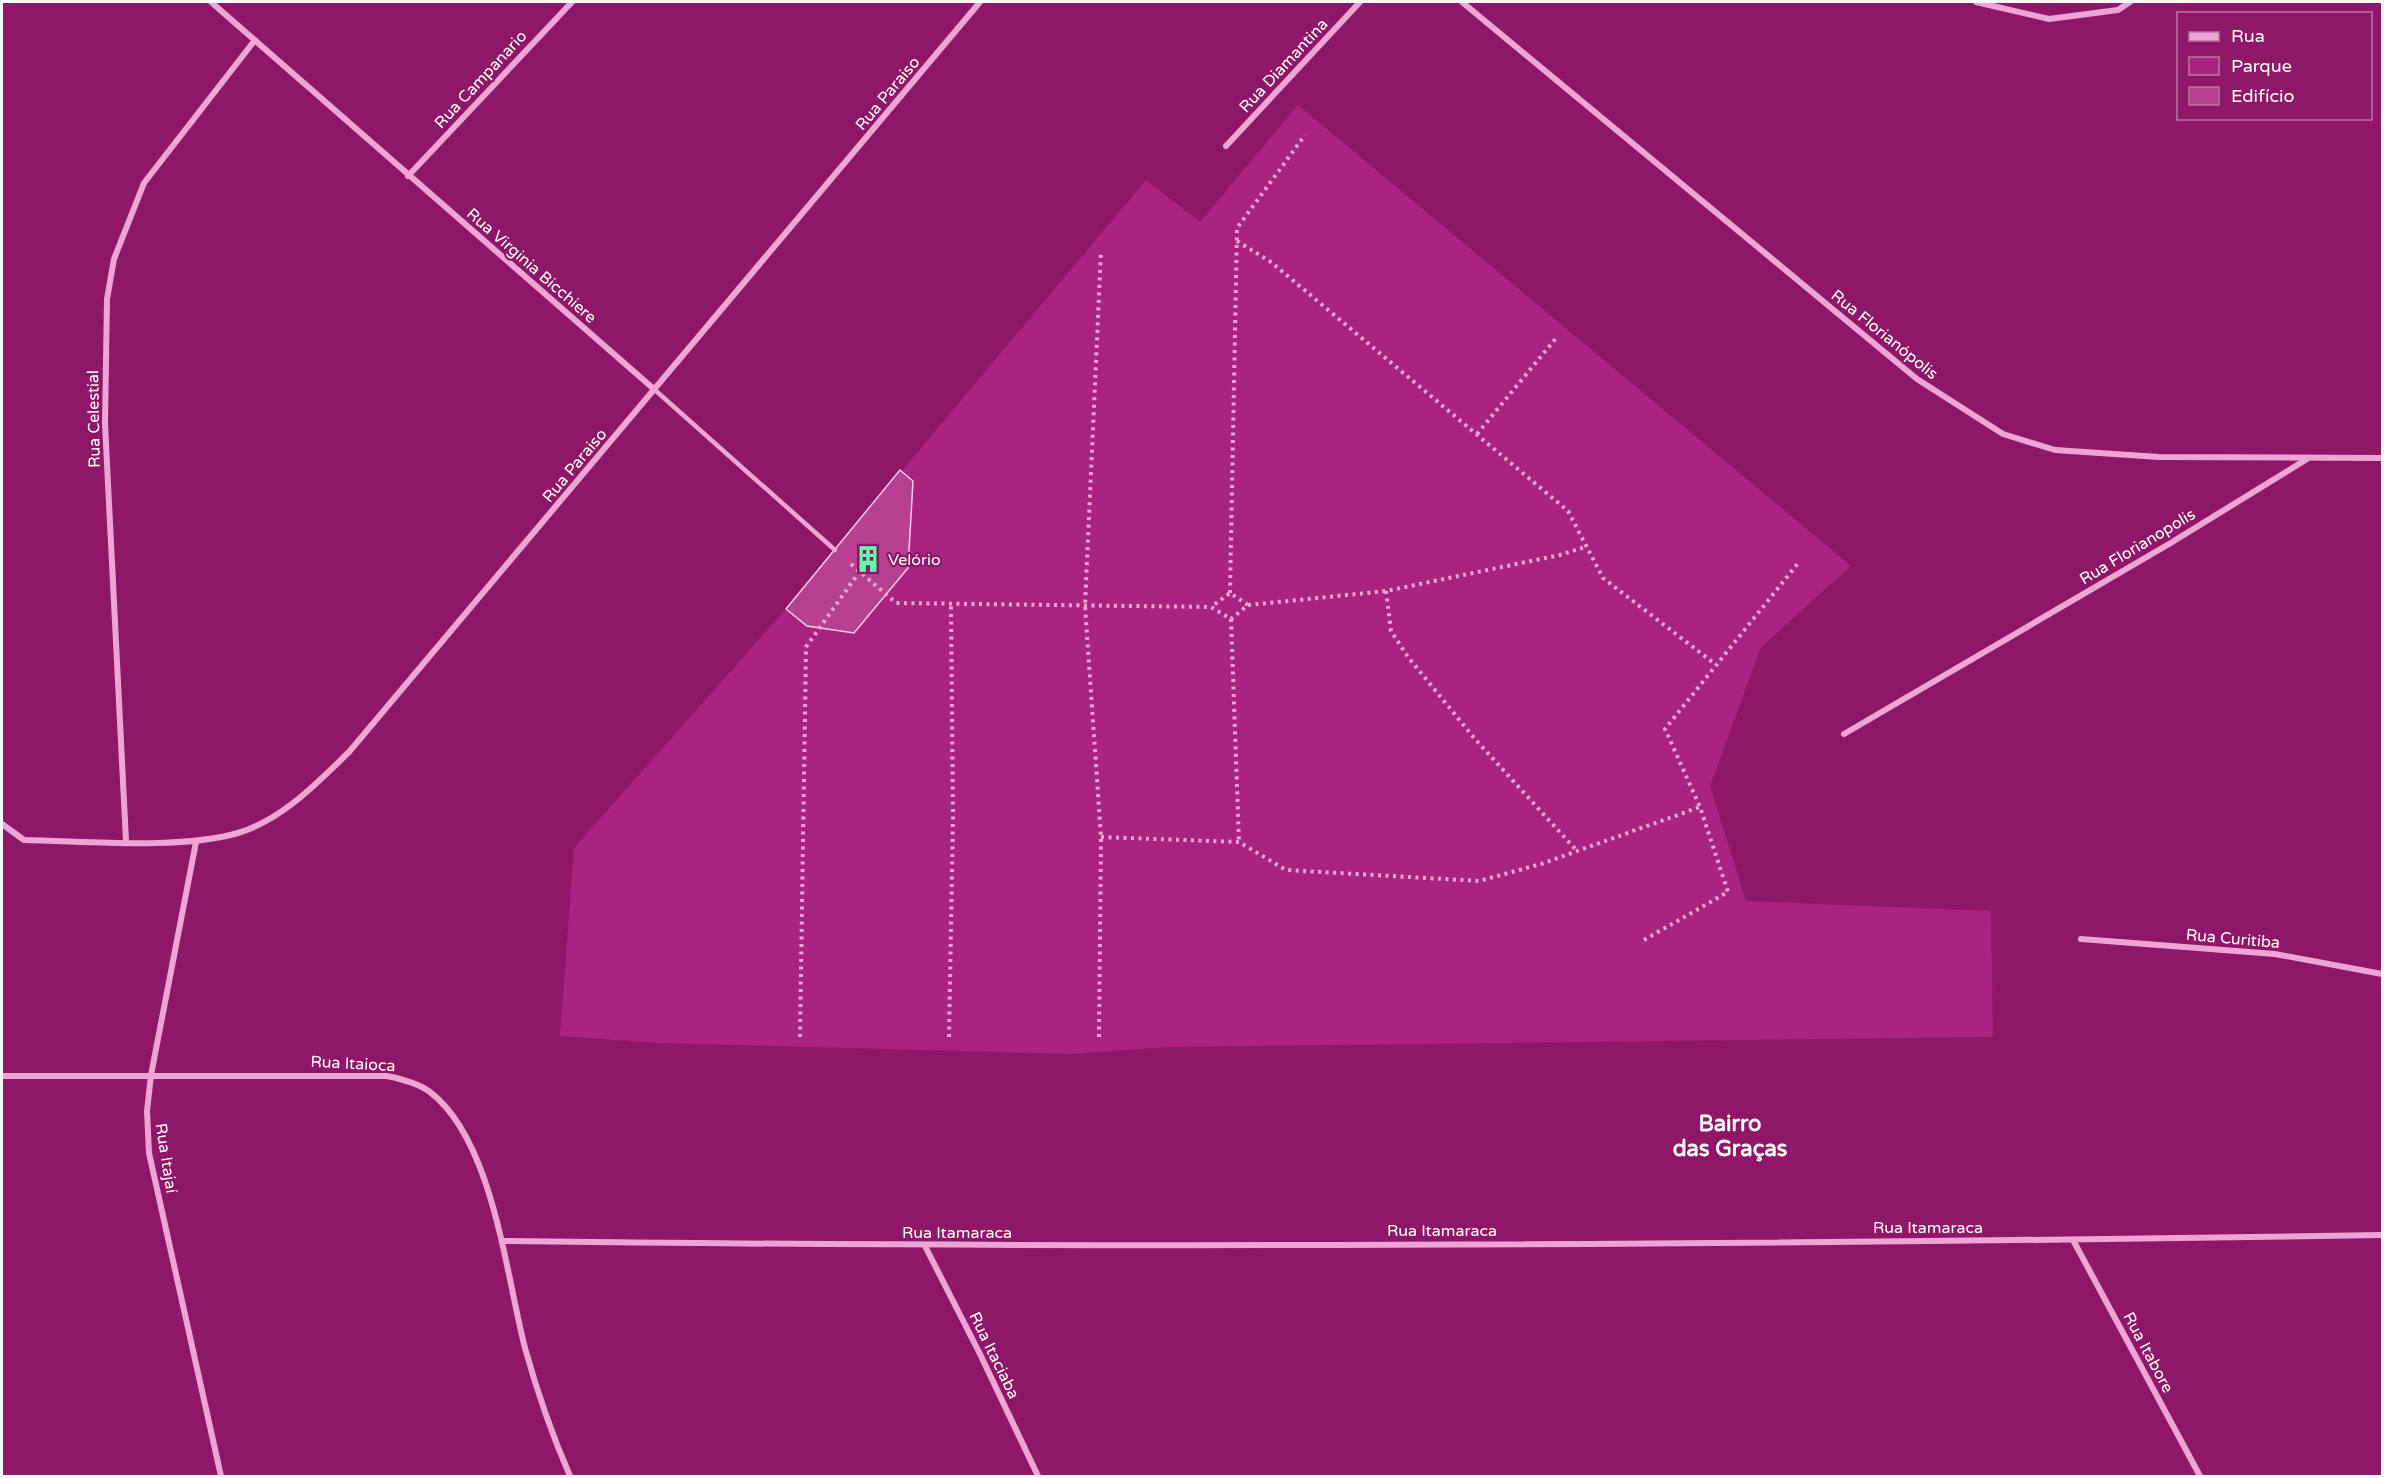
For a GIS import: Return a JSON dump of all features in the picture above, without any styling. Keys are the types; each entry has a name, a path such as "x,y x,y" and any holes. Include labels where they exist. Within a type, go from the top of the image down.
{"street":[{"name":"Rua Virginia Bicchiere","path":"211,2 656,390"},
{"name":"Rua Campanario","path":"408,176 572,2"},
{"name":"Rua Paraiso","path":"2,824 24,840 196,842 240,832 266,820 293,803 349,752 656,390 980,2"},
{"name":"Rua Diamantina","path":"1226,146 1360,2"},
{"name":"Rua Florianópolis","path":"1461,2 1917,380 2003,434 2055,450 2159,458 2382,458"},
{"path":"1976,2 2049,19 2118,10 2130,2"},
{"name":"Rua Celestial","path":"126,841 105,424 107,299 114,259 144,183 255,40"},
{"name":"Rua Florianopolis","path":"1844,735 2169,544 2307,459"},
{"name":"Rua Itajaí","path":"196,842 151,1075 147,1111 150,1153 220,1476"},
{"name":"Rua Curitiba","path":"2080,939 2276,954 2382,974"},
{"name":"Rua Itaioca","path":"2,1076 322,1074 387,1076 408,1081 429,1091 447,1108 476,1160 503,1241 526,1350 557,1446 570,1476"},
{"name":"Rua Itamaraca","path":"503,1241 925,1246 2073,1240 2382,1234"},
{"name":"Rua Itabore","path":"2073,1240 2200,1476"},
{"name":"Rua Itaciaba","path":"925,1246 1038,1476"}],"lane":[{"name":"Rua Virginia Bicchiere","path":"656,390 835,550"}],"path":[{"path":"1230,593 1237,228 1305,135"},
{"path":"1237,241 1271,262 1568,511 1584,547 1603,578 1715,664"},
{"path":"1099,1037 1101,837 1085,606 1101,250"},
{"path":"1477,434 1557,337"},
{"path":"1231,619 1248,605 1386,591 1560,555 1584,547"},
{"path":"835,550 896,603 1211,607 1231,619"},
{"path":"1644,940 1728,892 1700,807 1665,729 1799,562"},
{"path":"800,1036 806,647 860,572"},
{"path":"1386,591 1391,631 1408,657 1475,739 1577,851"},
{"path":"1230,593 1248,605"},
{"path":"1211,607 1230,593"},
{"path":"949,1037 953,818 951,604"},
{"path":"1231,619 1239,842"},
{"path":"1101,837 1239,842 1286,870 1479,881 1577,851 1700,807"}],"green space":[{"path":"1298,105 1851,566 1761,647 1710,786 1746,901 1991,911 1993,1037 1169,1047 1070,1054 659,1043 560,1036 574,848 786,609 1146,180 1200,222"}],"building":[{"name":"Velório","path":"900,470 913,481 908,568 854,633 807,626 786,609"}],"place":[{"name":"Velório","path":"868,559"}],"district":[{"name":"Bairro das Graças","path":"1730,1136"}]}
